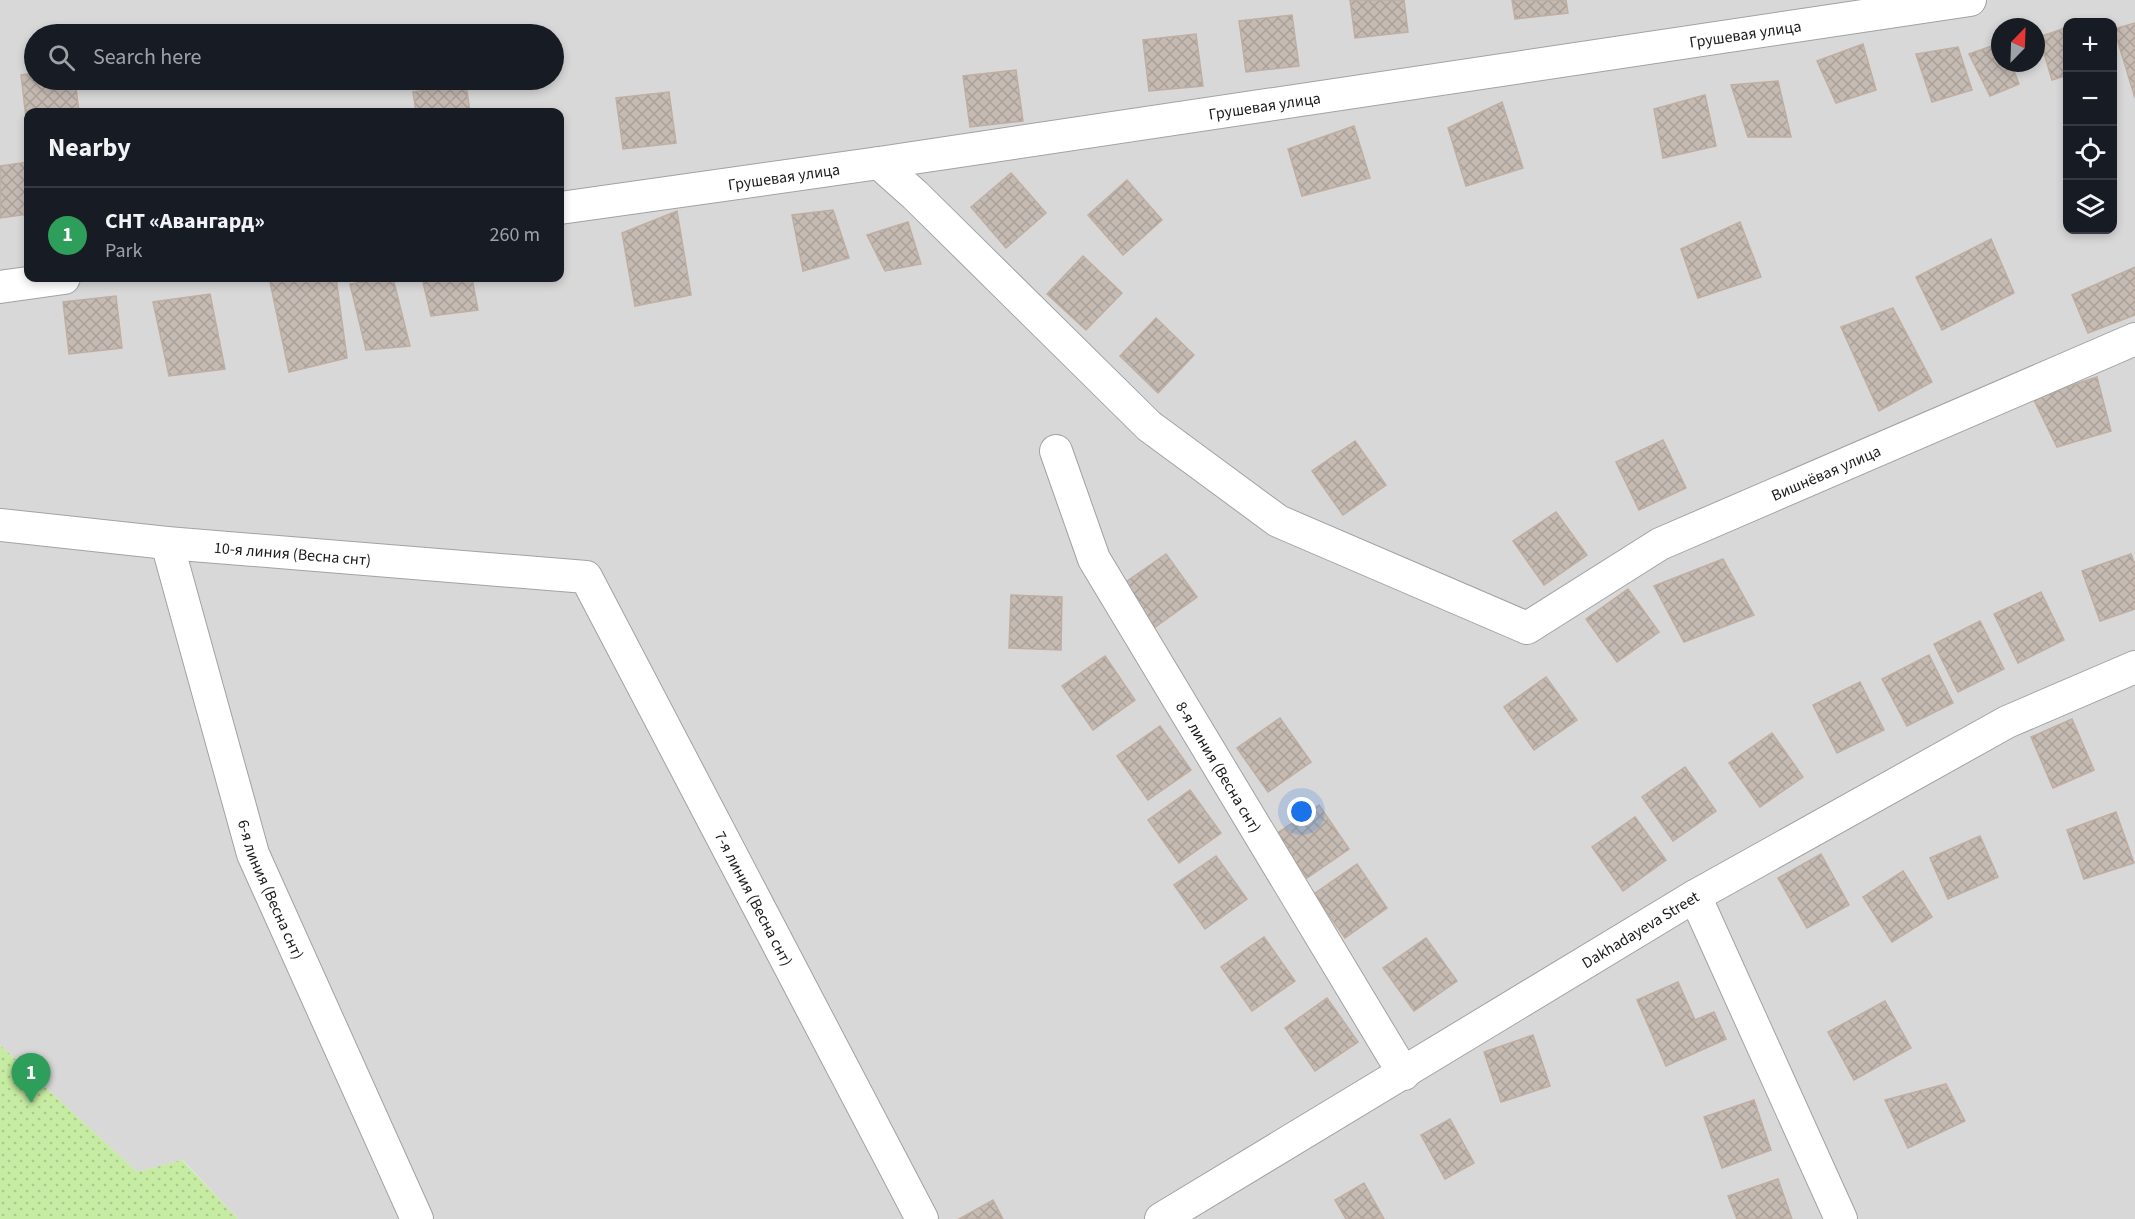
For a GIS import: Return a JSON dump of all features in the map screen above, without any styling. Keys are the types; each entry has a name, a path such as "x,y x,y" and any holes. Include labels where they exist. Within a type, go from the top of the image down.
{"street":[{"name":"Грушевая улица","path":"564,207 879,163 1970,0"},
{"name":"Вишнёвая улица","path":"879,163 915,195 1149,426 1278,521 1527,628 1660,544 2135,339"},
{"path":"0,286 32,282"},
{"name":"8-я линия (Весна снт)","path":"1056,451 1094,559 1404,1074"},
{"name":"10-я линия (Весна снт)","path":"0,525 167,543 586,577"},
{"name":"6-я линия (Весна снт)","path":"167,543 253,854 417,1219"},
{"name":"7-я линия (Весна снт)","path":"586,577 922,1219"},
{"name":"Dakhadayeva Street","path":"1161,1219 1695,896 2007,722 2135,667"},
{"path":"1695,896 1841,1219"}],"shaded area":[{"path":"0,0 2135,0 2135,1219 238,1219 183,1160 137,1172 0,1045"}],"green space":[{"path":"0,1045 137,1172 182,1160 238,1219 0,1219"}],"building":[{"path":"1350,0 1404,0 1408,32 1355,38"},
{"path":"1512,0 1566,0 1568,13 1515,19"},
{"path":"1292,15 1299,66 1246,72 1239,21"},
{"path":"2135,23 2135,98 2117,39 2117,28"},
{"path":"2063,29 2063,77 2052,80 2045,57 2045,35"},
{"path":"1196,34 1203,86 1149,91 1143,40"},
{"path":"1863,44 1876,90 1836,103 1817,61"},
{"path":"1991,46 1991,72 2014,72 2019,84 1990,96 1969,54"},
{"path":"1958,47 1972,90 1932,102 1916,54"},
{"path":"1016,70 1023,121 970,127 963,76"},
{"path":"21,75 24,75 24,90 76,90 78,108 25,108"},
{"path":"1778,81 1791,137 1748,137 1731,85"},
{"path":"467,90 469,108 415,108 413,92"},
{"path":"669,92 676,143 623,149 616,98"},
{"path":"1705,95 1716,146 1663,158 1654,109"},
{"path":"1502,102 1523,168 1466,186 1448,128"},
{"path":"1354,126 1370,178 1302,196 1288,149"},
{"path":"24,163 24,215 0,218 0,166"},
{"path":"1011,173 1046,213 1006,248 971,207"},
{"path":"1127,180 1162,220 1123,255 1088,215"},
{"path":"833,210 849,258 803,271 792,215"},
{"path":"677,211 691,295 635,306 622,233"},
{"path":"908,222 921,264 885,271 867,235"},
{"path":"1740,222 1761,277 1698,298 1681,249"},
{"path":"1991,239 2014,293 1942,330 1916,277"},
{"path":"1083,256 1122,293 1086,330 1047,294"},
{"path":"2135,267 2135,315 2088,333 2072,295"},
{"path":"270,282 337,282 347,358 289,372"},
{"path":"394,282 410,346 366,350 350,284"},
{"path":"423,282 473,282 478,310 431,316"},
{"path":"210,294 225,369 169,376 153,302"},
{"path":"116,296 122,348 69,354 63,302"},
{"path":"1893,308 1932,382 1879,411 1841,327"},
{"path":"1156,318 1194,355 1158,393 1120,356"},
{"path":"2097,377 2111,431 2057,447 2033,398"},
{"path":"1663,440 1686,488 1639,510 1616,462"},
{"path":"1355,441 1386,485 1343,515 1312,471"},
{"path":"1556,512 1587,555 1544,585 1513,541"},
{"path":"1166,554 1197,597 1154,628 1123,584"},
{"path":"2131,554 2135,565 2135,609 2100,621 2082,571"},
{"path":"1723,559 1754,615 1684,642 1654,586"},
{"path":"1628,589 1659,632 1617,662 1586,619"},
{"path":"2041,592 2064,640 2018,663 1994,614"},
{"path":"1011,595 1062,597 1061,650 1009,648"},
{"path":"1980,621 2004,669 1958,692 1934,644"},
{"path":"1929,655 1953,703 1907,726 1882,679"},
{"path":"1105,656 1135,700 1093,730 1062,686"},
{"path":"1546,677 1577,720 1534,750 1504,707"},
{"path":"1860,682 1884,730 1837,753 1813,705"},
{"path":"1280,718 1311,762 1268,792 1237,748"},
{"path":"2072,719 2094,770 2053,788 2031,737"},
{"path":"1160,726 1191,770 1148,800 1117,756"},
{"path":"1772,733 1803,777 1760,807 1729,763"},
{"path":"1685,767 1716,811 1673,841 1642,797"},
{"path":"1190,790 1221,833 1179,863 1148,820"},
{"path":"1319,805 1349,849 1307,878 1276,834"},
{"path":"2116,812 2134,863 2084,879 2067,830"},
{"path":"1635,817 1666,860 1623,891 1592,847"},
{"path":"1980,836 1998,877 1948,899 1930,858"},
{"path":"1821,854 1849,905 1807,928 1778,878"},
{"path":"1216,856 1247,899 1205,929 1174,885"},
{"path":"1357,864 1387,908 1345,938 1314,894"},
{"path":"1903,871 1932,917 1892,942 1863,897"},
{"path":"1264,937 1295,981 1252,1011 1221,967"},
{"path":"1426,938 1457,981 1414,1011 1383,968"},
{"path":"1678,982 1695,1020 1714,1012 1726,1039 1666,1066 1637,1000"},
{"path":"1327,998 1358,1042 1315,1071 1285,1028"},
{"path":"1885,1001 1911,1048 1854,1080 1828,1032"},
{"path":"1533,1035 1550,1086 1501,1102 1484,1052"},
{"path":"1946,1084 1965,1121 1908,1148 1885,1100"},
{"path":"1754,1100 1771,1150 1722,1168 1704,1117"},
{"path":"1450,1119 1474,1163 1445,1179 1421,1135"},
{"path":"1778,1179 1792,1219 1737,1219 1728,1196"},
{"path":"1364,1183 1384,1219 1346,1219 1335,1200"},
{"path":"993,1200 1003,1219 959,1219"}],"place":[{"name":"СНТ «Авангард»","path":"31,1103"}]}
